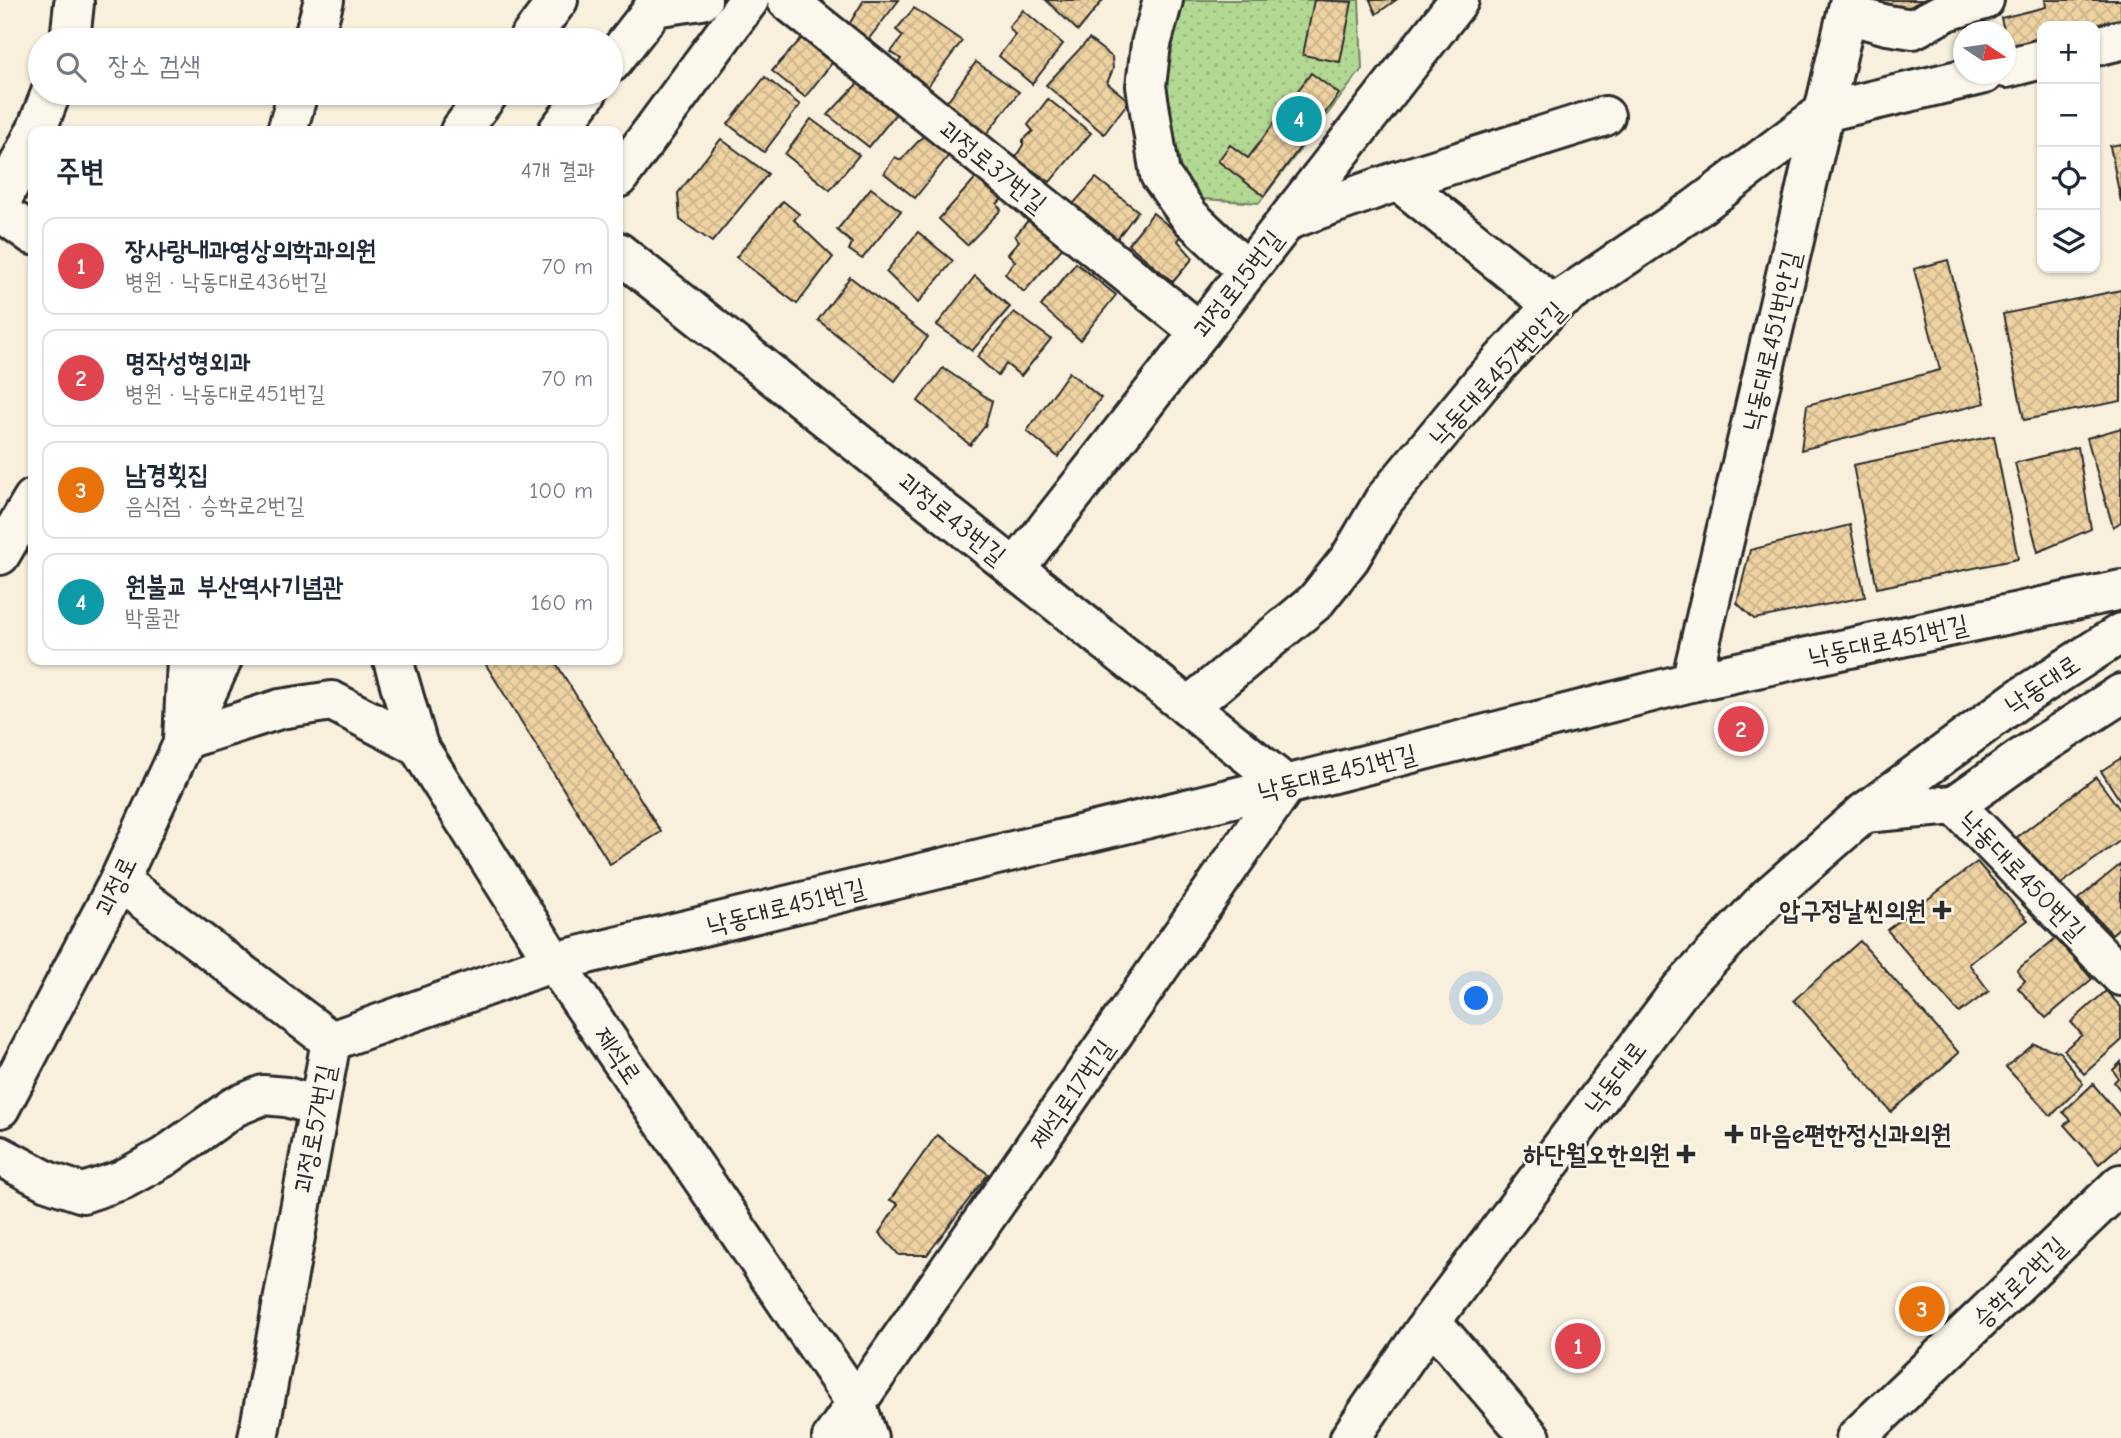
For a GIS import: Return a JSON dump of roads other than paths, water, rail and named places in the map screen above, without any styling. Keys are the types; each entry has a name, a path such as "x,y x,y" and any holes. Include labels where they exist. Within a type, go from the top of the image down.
{"street":[{"path":"316,28 324,0"},
{"path":"537,28 558,0"},
{"path":"623,47 657,3 702,0"},
{"path":"623,171 749,0"},
{"name":"괴정로37번길","path":"787,0 1200,332"},
{"path":"1163,0 1151,44 1146,86 1160,175 1190,217 1247,271"},
{"name":"괴정로15번길","path":"1015,569 1459,0"},
{"path":"1849,7 1887,25 1913,29 1947,11 1984,0"},
{"path":"71,28 74,3"},
{"name":"낙동대로451번안길","path":"1692,682 1849,7"},
{"path":"2100,45 2121,40"},
{"path":"2016,66 2037,60"},
{"name":"낙동대로457번안길","path":"1188,707 1315,603 1350,558 1384,500 1482,382 1553,305 1695,209 1824,112 1953,81"},
{"path":"38,126 46,105"},
{"path":"288,126 295,105"},
{"path":"464,126 480,105"},
{"path":"562,126 578,105"},
{"path":"1287,220 1398,181 1605,116"},
{"path":"0,204 28,146"},
{"path":"1398,181 1553,305"},
{"path":"0,211 28,231"},
{"name":"괴정로43번길","path":"623,256 1286,785"},
{"path":"0,555 28,507"},
{"name":"낙동대로451번길","path":"331,1041 554,962 1286,785 1692,682 2121,590"},
{"name":"낙동대로","path":"1350,1438 1432,1321 1681,989 1768,897 1864,813 2017,699 2121,633"},
{"path":"187,665 183,740 280,709 332,701 418,746"},
{"name":"괴정로","path":"0,1108 119,881 220,665"},
{"name":"제석로","path":"394,665 418,746 554,962 862,1421"},
{"name":"낙동대로","path":"1955,805 2020,759 2121,694"},
{"name":"제석로17번길","path":"832,1438 862,1421 1286,785"},
{"path":"1864,813 1955,805"},
{"name":"낙동대로450번길","path":"1955,805 2121,976"},
{"name":"괴정로57번길","path":"119,881 331,1041 258,1438"},
{"path":"0,1156 47,1181 83,1193 122,1180 164,1157 234,1107 263,1095 286,1097 318,1106"},
{"name":"승학로2번길","path":"1856,1438 2121,1184"},
{"path":"1432,1321 1531,1438"}],"place":[{"name":"원불교 부산역사기념관","path":"1299,119"},
{"name":"명작성형외과","path":"1741,729"},
{"name":"압구정날씬의원","path":"1942,910"},
{"name":"마음e편한정신과의원","path":"1734,1134"},
{"name":"하단월오한의원","path":"1686,1154"},
{"name":"남경횟집","path":"1922,1309"},
{"name":"장사랑내과영상의학과의원","path":"1578,1346"}]}
